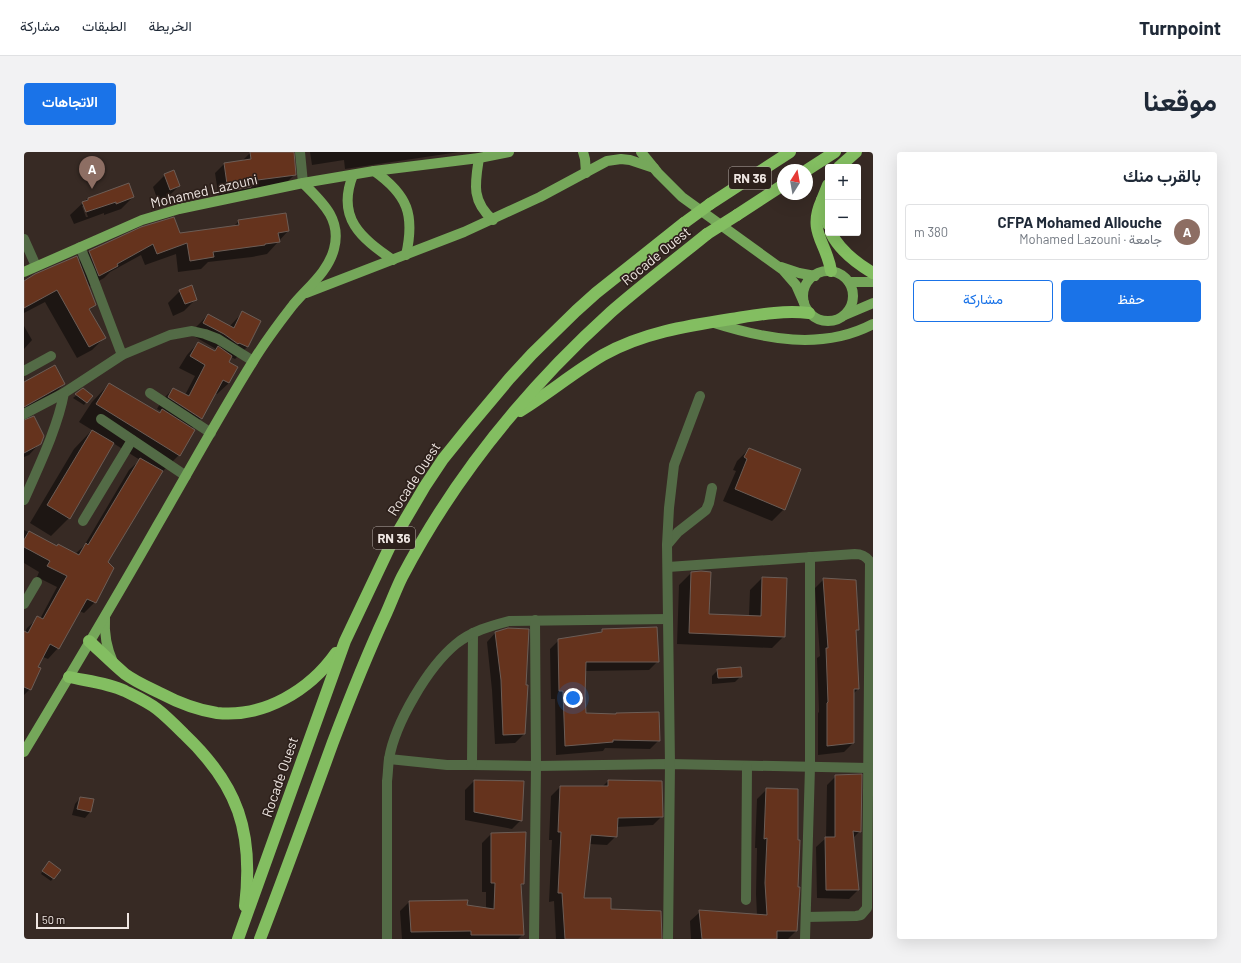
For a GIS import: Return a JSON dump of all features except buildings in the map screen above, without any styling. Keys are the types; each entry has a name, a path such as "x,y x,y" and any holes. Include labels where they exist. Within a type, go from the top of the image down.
{"highway":[{"name":"Rocade Ouest","path":"240,934 345,641 392,542 407,515 443,460 472,422 509,379 576,311 684,223 710,204 790,152"},
{"path":"813,166 835,152"},
{"path":"842,164 856,152"},
{"name":"Rocade Ouest","path":"260,939 353,689 402,578 437,516 467,471 508,418 544,377 612,312 707,234 777,189"},
{"path":"825,192 816,215 817,230 822,246 829,260 831,271"},
{"path":"822,200 825,212"},
{"path":"832,236 846,254 873,273"},
{"path":"508,418 540,399 590,363 618,347 635,340 657,333 709,322 807,308"},
{"path":"89,641 126,674 145,686 197,708 217,713 236,713 255,710 291,695 319,674 332,660 345,641"},
{"path":"69,677 107,685 124,691 156,708 199,748 214,766 226,785 237,808 247,848 247,885 240,934"}],"main road":[{"name":"Mohamed Lazouni","path":"24,272 142,220 179,209 303,183 374,171 479,158 509,152"},
{"path":"583,152 586,173"},
{"path":"641,152 670,186 682,197 783,270 793,282 807,308 820,320 827,322 840,319 873,303"},
{"path":"479,158 476,176 476,196 482,209 492,220"},
{"path":"303,294 406,255 492,220 586,173 600,164 615,160 630,160 654,168"},
{"path":"374,171 393,186 407,208 410,224 406,255"},
{"path":"353,175 348,186 347,197 351,218 358,232 363,238 393,260"},
{"path":"24,752 253,362 282,320 322,273 330,260 336,241 334,223 328,209 303,183"},
{"path":"334,223 351,218"},
{"path":"776,264 791,271 815,276"},
{"path":"807,308 804,289 807,283 815,276 831,271 838,273 849,282 854,296 850,309 846,315"},
{"path":"849,282 873,282"},
{"path":"709,322 738,331 777,338 804,340 834,338 873,324"},
{"path":"105,616 105,635 113,662"}],"street":[{"path":"300,152 303,183"},
{"path":"24,239 36,266"},
{"path":"80,247 122,355"},
{"path":"24,414 64,393 122,355 170,335 192,331 218,339 253,362"},
{"path":"24,371 51,356"},
{"path":"24,500 43,457 62,406 64,393"},
{"path":"150,393 211,433"},
{"path":"668,939 670,764 667,545 668,508 674,465 700,396"},
{"path":"101,419 186,476"},
{"path":"83,521 132,440"},
{"path":"667,545 678,532 706,510 712,488"},
{"path":"668,567 861,554 870,562 867,908 861,915 856,916 806,917"},
{"path":"805,939 810,767 810,557"},
{"path":"24,604 37,582"},
{"path":"387,939 387,781 389,759 394,741 406,713 420,688 439,662 456,644 473,633 488,626 509,621 668,619"},
{"path":"534,939 536,766 535,620"},
{"path":"472,765 473,633"},
{"path":"389,759 447,765 536,766 670,764 869,768"},
{"path":"746,900 747,766"}],"place":[{"name":"CFPA Mohamed Allouche","path":"92,189"}]}
